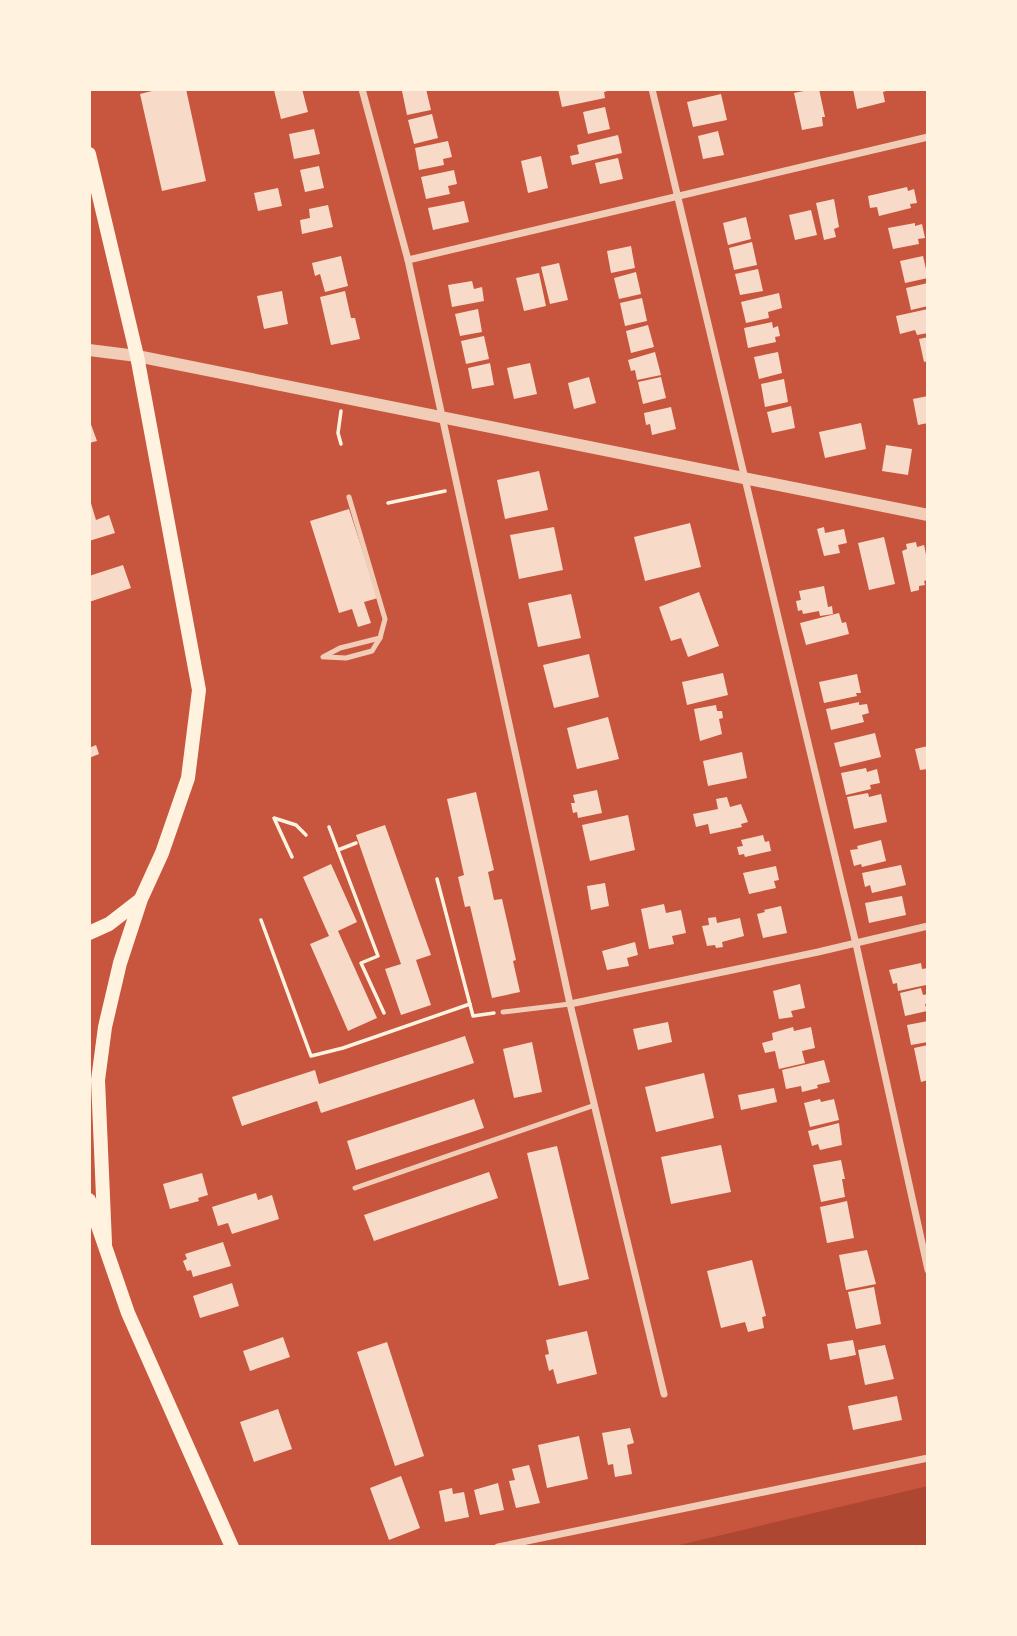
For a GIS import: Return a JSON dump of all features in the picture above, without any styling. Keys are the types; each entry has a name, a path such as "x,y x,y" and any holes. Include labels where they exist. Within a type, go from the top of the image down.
{"main road":[{"path":"89,154 137,356 199,690 188,778 162,853 141,899 120,963 105,1027 98,1080 105,1243"},
{"path":"90,933 109,924 141,899"},
{"path":"89,1200 128,1313 232,1547"}],"street":[{"path":"362,89 408,260 570,1004 664,1394"},
{"path":"652,89 856,944 928,1270"},
{"path":"408,260 928,137"},
{"path":"89,350 137,356 928,515"},
{"path":"570,1004 856,944 928,926"},
{"path":"498,1547 928,1458"}],"lane":[{"path":"349,497 385,619 380,638 372,651 346,658 323,657 340,648 380,638"},
{"path":"503,1012 570,1004"},
{"path":"355,1188 594,1105"}],"path":[{"path":"341,444 338,433 343,398"},
{"path":"388,503 458,488"},
{"path":"292,857 274,818 296,825 306,835"},
{"path":"329,827 378,956 360,963 384,1013"},
{"path":"338,850 356,844"},
{"path":"437,879 473,1016 503,1012"},
{"path":"261,920 311,1056 343,1048 470,1004"}],"shaded area":[{"path":"928,1486 928,1547 675,1546"}],"building":[{"path":"160,89 186,89 206,181 162,191 140,94"},
{"path":"302,89 308,112 281,119 274,90"},
{"path":"426,89 431,110 407,115 402,91"},
{"path":"558,89 611,90 604,92 605,98 562,107"},
{"path":"819,89 825,117 822,117 823,126 802,130 794,93"},
{"path":"853,89 889,90 883,92 885,102 857,109"},
{"path":"721,94 727,120 693,127 687,102"},
{"path":"605,107 610,129 588,134 583,112"},
{"path":"432,114 438,138 414,144 408,120"},
{"path":"314,129 320,154 294,159 289,134"},
{"path":"718,131 724,155 703,159 698,136"},
{"path":"618,135 622,153 572,165 570,156 579,154 577,145"},
{"path":"448,141 452,157 443,159 444,165 419,170 415,148"},
{"path":"541,156 548,188 528,193 521,161"},
{"path":"618,158 623,179 600,184 595,163"},
{"path":"319,166 324,188 305,192 300,170"},
{"path":"454,170 457,184 448,186 450,194 426,199 421,177"},
{"path":"907,187 908,191 914,189 917,203 910,204 911,208 879,216 877,207 870,208 868,196"},
{"path":"278,188 282,206 258,211 254,193"},
{"path":"834,199 839,227 834,229 836,237 824,240 816,203"},
{"path":"464,201 469,222 433,230 428,208"},
{"path":"328,205 333,227 302,234 300,220 310,218 309,209"},
{"path":"811,210 817,235 795,240 789,215"},
{"path":"746,217 751,239 728,245 723,223"},
{"path":"915,223 915,226 922,224 925,238 918,239 919,244 893,249 888,228"},
{"path":"752,242 757,265 734,270 729,248"},
{"path":"631,246 635,268 611,273 607,251"},
{"path":"341,256 348,286 325,292 320,274 315,276 312,263"},
{"path":"923,256 928,278 905,283 900,261"},
{"path":"559,263 568,300 550,304 541,267"},
{"path":"758,269 763,291 740,295 735,274"},
{"path":"636,272 641,294 619,299 614,278"},
{"path":"539,273 546,306 524,311 516,278"},
{"path":"472,281 474,289 482,287 484,301 452,307 448,285"},
{"path":"928,283 928,306 911,310 906,288"},
{"path":"282,291 288,324 264,329 257,296"},
{"path":"345,291 351,318 355,318 360,339 331,345 320,297"},
{"path":"779,293 782,308 768,312 769,318 746,323 741,302"},
{"path":"642,298 647,321 625,326 620,303"},
{"path":"478,309 482,332 460,336 455,314"},
{"path":"928,309 928,333 917,335 915,330 900,334 896,316"},
{"path":"772,322 773,328 778,326 780,336 775,337 776,342 748,348 744,328"},
{"path":"648,325 654,347 631,353 626,331"},
{"path":"484,336 489,359 466,364 461,341"},
{"path":"928,337 928,361 924,362 919,339"},
{"path":"655,352 661,375 637,380 635,370 631,371 628,360"},
{"path":"778,352 782,373 759,379 754,357"},
{"path":"490,363 494,385 472,389 468,368"},
{"path":"530,363 537,394 514,399 507,368"},
{"path":"589,377 596,403 574,409 568,383"},
{"path":"661,377 666,398 643,404 638,382"},
{"path":"784,379 788,402 765,407 761,384"},
{"path":"928,396 928,423 918,425 913,399"},
{"path":"791,406 795,428 772,433 767,412"},
{"path":"671,407 676,429 652,435 650,424 646,425 644,413"},
{"path":"89,419 97,441 89,443"},
{"path":"861,423 866,449 825,458 819,432"},
{"path":"886,445 912,449 908,475 882,471"},
{"path":"539,471 548,510 505,519 497,480"},
{"path":"90,500 96,520 109,515 115,533 89,541"},
{"path":"349,509 378,598 364,602 371,623 358,627 352,609 339,613 310,521"},
{"path":"690,523 701,567 645,581 634,537"},
{"path":"554,527 563,570 519,579 510,535"},
{"path":"824,527 825,533 844,529 847,543 838,545 840,553 824,556 817,529"},
{"path":"884,537 895,584 869,590 858,543"},
{"path":"916,542 917,547 924,545 928,580 924,581 925,585 919,586 919,590 911,592 902,551 907,549 906,544"},
{"path":"123,565 131,588 89,602 89,576"},
{"path":"824,586 828,607 832,606 833,614 820,616 819,611 803,614 802,610 798,611 796,601 801,600 799,591"},
{"path":"699,592 719,646 688,657 681,638 671,641 659,607"},
{"path":"571,594 581,638 538,647 528,603"},
{"path":"839,613 842,623 846,622 849,634 806,645 800,623"},
{"path":"589,654 599,697 554,708 543,665"},
{"path":"723,673 728,695 687,705 682,682"},
{"path":"857,674 861,693 824,703 819,682"},
{"path":"859,702 859,705 867,704 869,713 862,715 864,722 831,730 826,709"},
{"path":"716,705 717,711 722,711 723,718 719,719 722,734 700,741 694,709"},
{"path":"608,717 619,759 577,769 567,728"},
{"path":"875,733 881,757 840,767 834,743"},
{"path":"96,745 99,754 89,758 89,748"},
{"path":"928,746 928,769 920,770 915,749"},
{"path":"742,752 747,778 708,786 703,761"},
{"path":"866,768 867,772 877,769 880,783 870,785 871,789 846,795 841,773"},
{"path":"597,790 602,813 578,818 577,812 573,813 573,795"},
{"path":"476,792 494,870 488,872 494,900 502,899 516,960 513,961 520,992 492,998 470,906 465,907 458,877 464,875 447,799"},
{"path":"868,793 869,797 881,794 887,822 854,829 847,797"},
{"path":"727,797 730,807 741,804 748,822 741,824 742,827 710,834 708,824 696,827 693,814 718,809 716,799"},
{"path":"628,815 635,850 590,861 582,825"},
{"path":"385,825 431,955 416,960 431,1005 401,1015 385,969 401,964 356,835"},
{"path":"763,835 765,842 769,841 771,851 745,857 744,854 739,855 737,847 743,846 741,840"},
{"path":"881,840 886,861 862,867 861,864 854,866 850,850"},
{"path":"331,864 357,922 338,931 377,1018 348,1031 310,944 329,936 303,877"},
{"path":"901,865 906,885 872,893 870,885 865,887 862,873"},
{"path":"776,866 779,880 774,881 776,888 749,894 743,873"},
{"path":"605,883 609,906 591,910 587,886"},
{"path":"902,896 906,915 869,923 865,903"},
{"path":"664,904 666,913 681,910 686,933 672,936 674,944 649,949 641,909"},
{"path":"781,906 787,933 763,938 757,914"},
{"path":"716,917 717,923 740,918 744,936 722,942 723,947 707,946 702,926 709,925 708,918"},
{"path":"635,942 638,955 627,958 629,966 607,970 602,951"},
{"path":"921,963 922,969 928,968 926,985 898,991 897,983 893,984 889,970"},
{"path":"800,984 805,1008 791,1011 793,1017 779,1019 773,991"},
{"path":"921,988 923,995 928,994 928,1003 925,1004 927,1011 905,1016 900,993"},
{"path":"928,1021 928,1042 911,1045 907,1025"},
{"path":"668,1022 672,1042 638,1050 633,1029"},
{"path":"793,1027 794,1031 811,1027 815,1048 802,1051 805,1063 779,1069 775,1051 765,1053 762,1043 773,1040 772,1033"},
{"path":"465,1036 474,1063 321,1113 317,1101 242,1126 232,1097 315,1070 319,1084"},
{"path":"532,1042 542,1092 514,1098 503,1049"},
{"path":"928,1045 928,1080 921,1082 914,1048"},
{"path":"824,1060 830,1082 802,1092 801,1086 786,1089 782,1070"},
{"path":"704,1073 714,1118 656,1132 645,1087"},
{"path":"774,1088 777,1102 741,1110 738,1095"},
{"path":"474,1099 484,1128 356,1170 347,1141"},
{"path":"820,1099 821,1102 834,1099 839,1120 810,1127 804,1103"},
{"path":"839,1123 842,1145 820,1150 818,1144 812,1146 808,1131"},
{"path":"721,1145 731,1192 671,1204 661,1157"},
{"path":"557,1146 589,1279 559,1286 527,1153"},
{"path":"841,1160 845,1197 821,1202 813,1165"},
{"path":"489,1172 498,1198 374,1241 364,1215"},
{"path":"202,1173 208,1195 198,1198 199,1201 170,1209 163,1184"},
{"path":"256,1193 258,1200 272,1195 279,1219 232,1234 228,1223 218,1226 212,1207"},
{"path":"847,1201 854,1238 827,1243 820,1207"},
{"path":"223,1242 231,1266 193,1277 191,1270 187,1271 183,1261 187,1259 185,1254"},
{"path":"867,1250 876,1284 846,1290 839,1255"},
{"path":"752,1260 766,1316 762,1317 764,1328 748,1332 745,1322 721,1328 707,1271"},
{"path":"232,1283 239,1306 200,1318 193,1296"},
{"path":"874,1287 881,1324 856,1329 848,1292"},
{"path":"587,1331 597,1374 557,1384 553,1369 549,1371 545,1355 549,1354 546,1340"},
{"path":"283,1337 290,1357 250,1371 243,1351"},
{"path":"853,1340 856,1355 830,1360 827,1344"},
{"path":"387,1342 424,1456 395,1466 357,1352"},
{"path":"885,1345 894,1379 865,1385 858,1350"},
{"path":"897,1396 902,1420 853,1430 848,1406"},
{"path":"278,1409 292,1449 254,1462 240,1422"},
{"path":"630,1428 634,1443 627,1445 632,1474 615,1477 613,1464 608,1465 602,1433"},
{"path":"579,1436 588,1479 547,1488 538,1445"},
{"path":"529,1465 540,1503 516,1508 509,1481 515,1480 512,1469"},
{"path":"401,1476 420,1528 389,1540 370,1488"},
{"path":"498,1483 504,1510 480,1515 474,1490"},
{"path":"452,1488 453,1494 464,1492 469,1517 445,1522 439,1491"}]}
